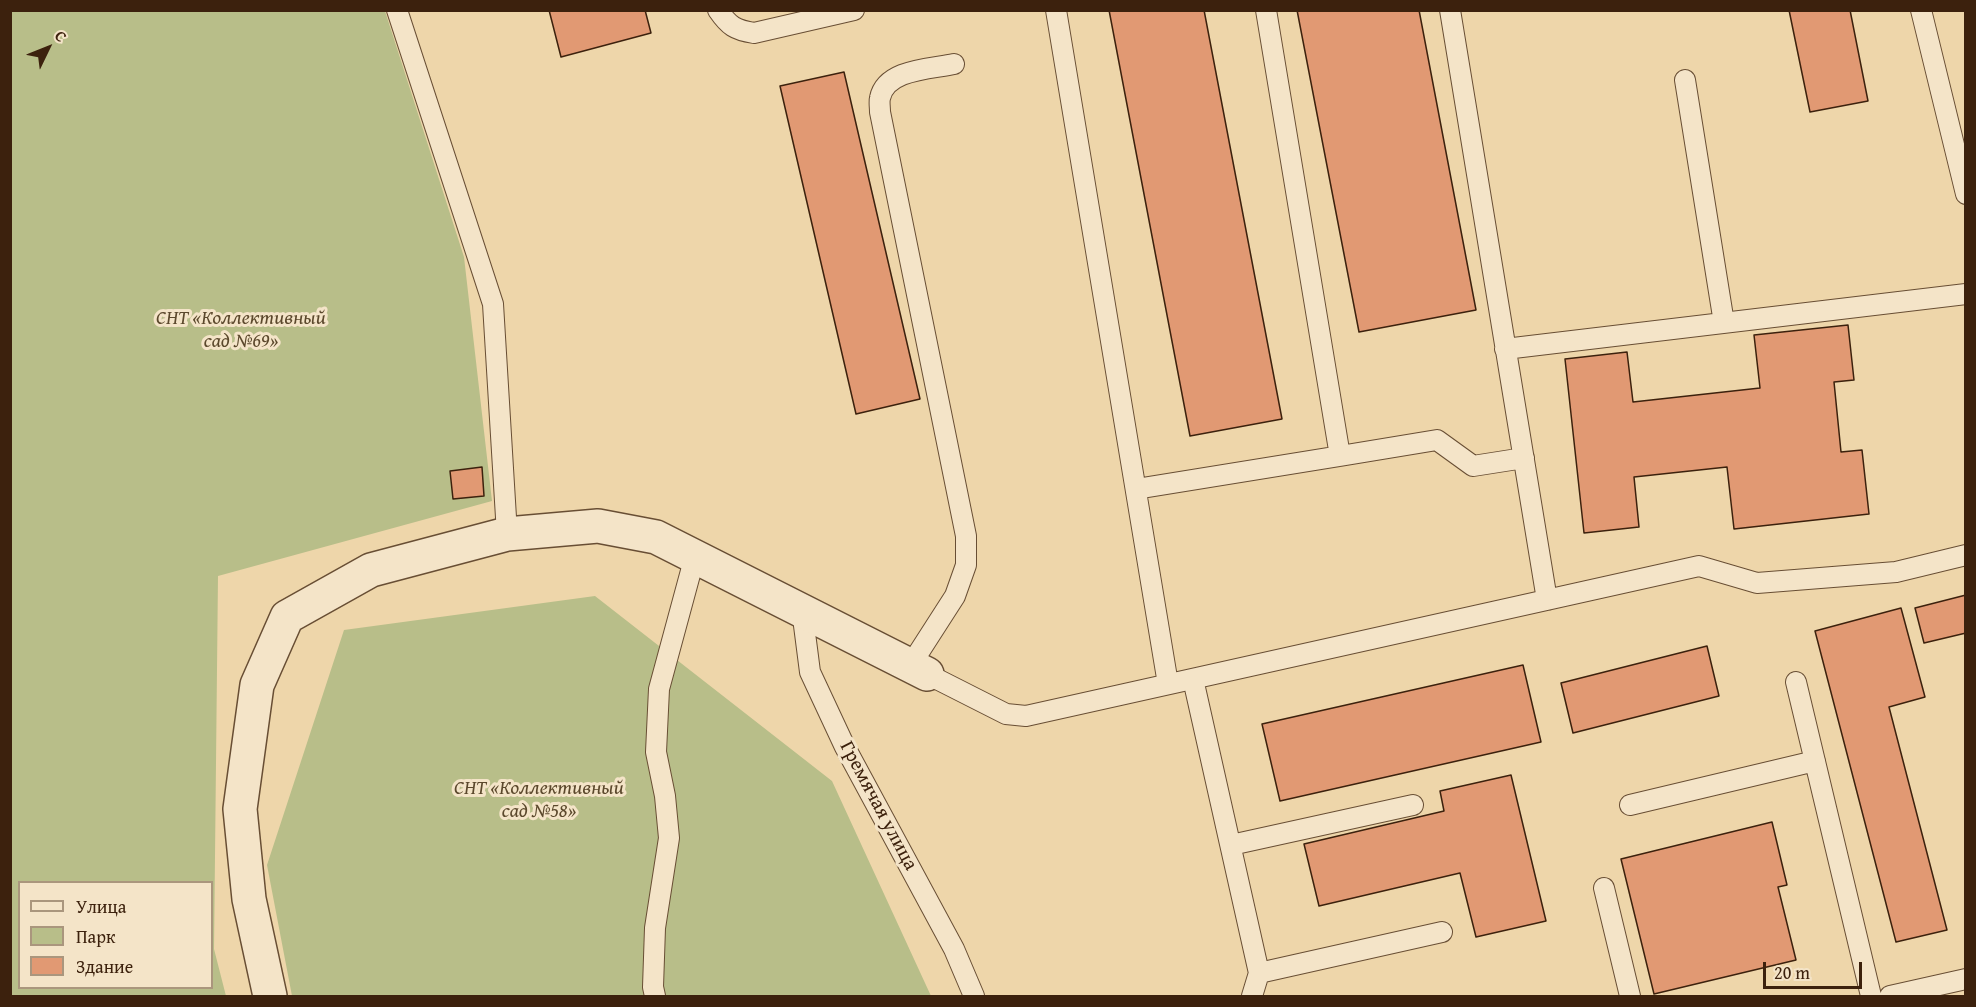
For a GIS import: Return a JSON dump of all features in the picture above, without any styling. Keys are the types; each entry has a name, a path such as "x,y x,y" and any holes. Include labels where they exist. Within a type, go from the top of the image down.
{"street":[{"path":"270,996 249,899 240,809 257,685 287,616 371,570 507,534 598,526 656,537 918,670"}],"lane":[{"path":"397,10 493,304 507,534"},
{"path":"718,10 727,22 739,31 754,33 854,10"},
{"path":"1056,10 1168,684"},
{"path":"1266,10 1340,456"},
{"path":"1449,10 1547,600"},
{"path":"1922,10 1965,194"},
{"path":"954,64 901,75 888,82 880,96 883,123 966,536 966,565 955,596 918,670 1006,714 1026,716 1699,567 1757,583 1896,572 1965,555"},
{"path":"1685,80 1724,323"},
{"path":"1505,349 1965,294"},
{"path":"1136,489 1437,440 1473,466 1524,458"},
{"path":"655,996 653,987 655,928 669,838 665,795 656,752 659,689 695,556"},
{"name":"Гремячая улица","path":"802,610 810,672 846,747 954,950 974,996"},
{"path":"1193,679 1259,973 1252,996"},
{"path":"1796,682 1872,996"},
{"path":"1630,805 1815,760"},
{"path":"1231,845 1413,805"},
{"path":"1604,888 1630,996"},
{"path":"1259,973 1442,932"},
{"path":"1890,996 1965,979"}],"green space":[{"name":"СНТ «Коллективный сад №69»","path":"10,11 385,11 464,257 492,501 218,576 214,949 226,996 11,996"},
{"name":"СНТ «Коллективный сад №58»","path":"595,596 832,781 931,996 292,996 267,865 344,630"}],"building":[{"path":"549,10 645,10 651,33 561,57"},
{"path":"1109,10 1204,10 1282,419 1190,436"},
{"path":"1297,10 1419,10 1476,310 1359,332"},
{"path":"1789,10 1850,10 1868,101 1810,112"},
{"path":"844,72 920,399 856,414 780,86"},
{"path":"1848,325 1854,380 1834,382 1841,452 1862,450 1869,514 1734,529 1727,467 1634,477 1639,527 1584,533 1565,359 1627,352 1633,402 1760,388 1754,335"},
{"path":"482,467 484,496 453,499 450,471"},
{"path":"1966,595 1966,633 1924,643 1915,608"},
{"path":"1901,608 1925,697 1889,707 1947,930 1896,942 1815,631"},
{"path":"1707,646 1719,696 1573,733 1561,683"},
{"path":"1523,665 1541,742 1280,801 1262,724"},
{"path":"1511,775 1546,921 1476,937 1460,873 1319,906 1304,844 1444,811 1440,791"},
{"path":"1772,822 1787,885 1778,887 1796,960 1654,994 1621,859"}]}
